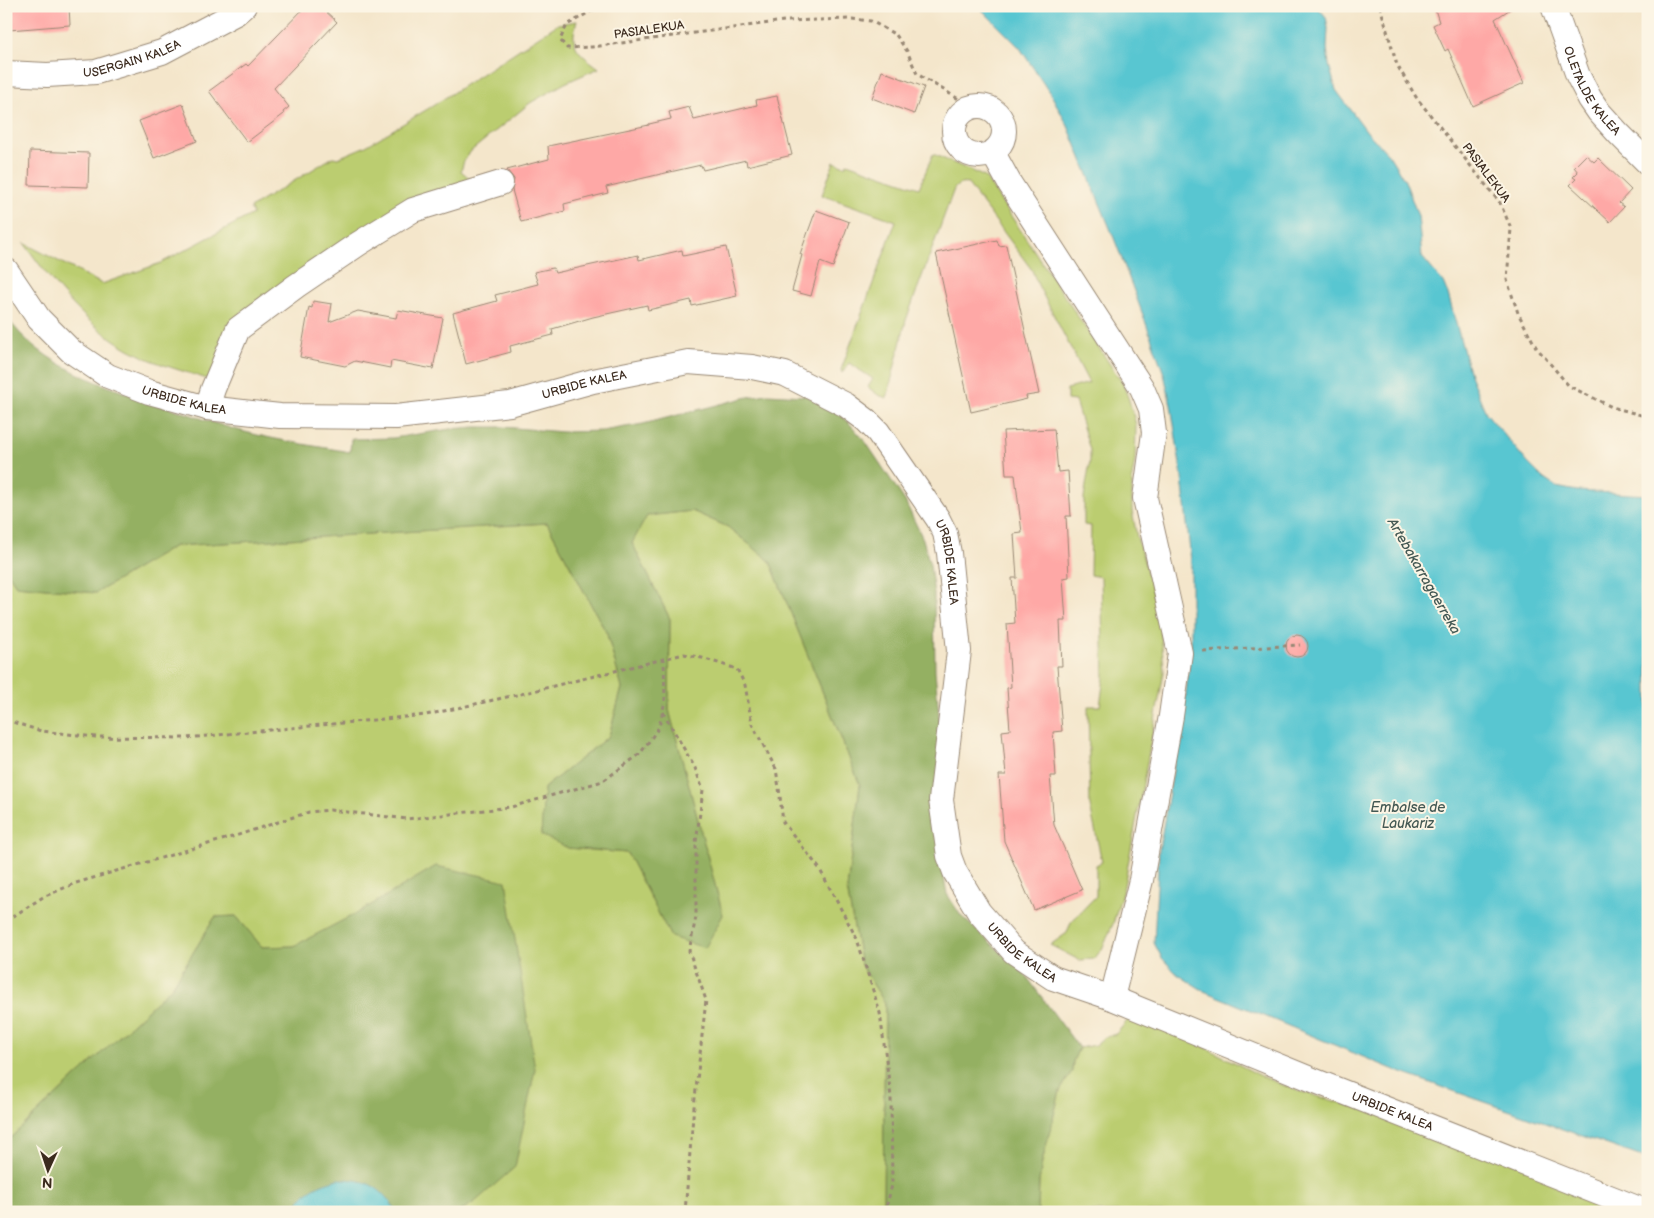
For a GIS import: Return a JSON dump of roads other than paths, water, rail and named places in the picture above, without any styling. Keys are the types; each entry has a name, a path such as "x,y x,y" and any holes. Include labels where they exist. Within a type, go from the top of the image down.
{"street":[{"name":"USERGAIN KALEA","path":"7,74 47,75 96,72 162,52 236,13 244,6"},
{"name":"OLETALDE KALEA","path":"1553,6 1578,76 1590,99 1614,129 1648,163"},
{"path":"972,106 989,108 1002,120 1004,137 1000,145 993,152 982,156 973,156 962,150 956,142 954,134 956,121 964,110 972,106"},
{"path":"993,152 1010,184 1142,388 1151,409 1154,433 1145,498 1180,652 1171,716 1141,880 1112,998"},
{"path":"207,408 238,330 296,286 413,210 501,183"},
{"name":"URBIDE KALEA","path":"6,270 39,319 71,351 108,376 162,396 207,408 280,416 396,417 510,404 593,381 688,362 752,367 785,374 846,405 878,432 945,532 949,553 959,651 941,800 949,856 955,872 979,912 1014,952 1053,978 1112,998 1322,1084 1647,1212"}],"water":[{"name":"Embalse de Laukariz","path":"978,6 1317,6 1326,17 1329,65 1336,90 1368,133 1389,155 1405,181 1418,216 1422,257 1443,282 1448,294 1470,375 1486,413 1527,462 1544,479 1556,487 1577,491 1648,495 1648,1159 1402,1073 1204,991 1177,974 1162,958 1154,943 1159,850 1185,702 1191,648 1191,561 1182,477 1171,405 1164,374 1143,315 1068,126 1053,98 1020,48"},
{"path":"339,1179 349,1179 373,1186 385,1196 397,1212 293,1212 300,1199 306,1194 318,1186"}],"water label":[{"name":"Artebakarragaerreka","path":"1424,576"}]}
